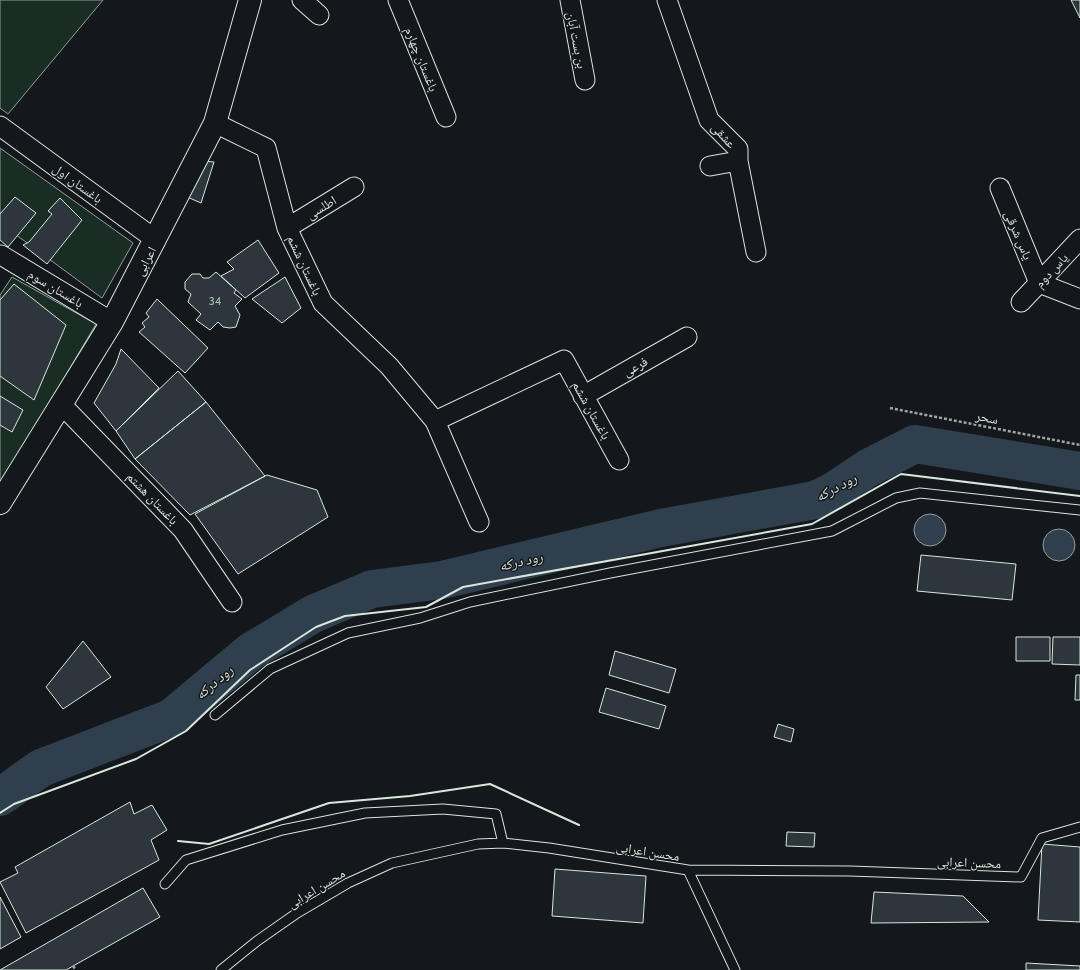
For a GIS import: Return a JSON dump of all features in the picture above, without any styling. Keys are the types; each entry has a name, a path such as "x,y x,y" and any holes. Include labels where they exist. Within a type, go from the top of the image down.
{"street":[{"name":"اعرابی","path":"0,503 112,322 156,240 215,123 250,0"},
{"path":"302,0 319,15"},
{"name":"باغستان چهارم","path":"398,0 446,117"},
{"name":"بن بست آبان","path":"570,0 585,80"},
{"name":"عشقی","path":"667,0 709,120 738,148 738,161 756,252"},
{"name":"باغستان ششم","path":"215,123 266,148 287,228 323,303 389,366 435,422 479,522"},
{"name":"باغستان اول","path":"0,126 156,240"},
{"path":"710,166 738,161"},
{"name":"اطلسی","path":"287,228 354,187"},
{"name":"یاس شرقی","path":"1000,188 1039,282"},
{"name":"یاس دوم","path":"1021,302 1080,239"},
{"name":"باغستان سوم","path":"0,255 112,322"},
{"path":"1039,282 1080,299"},
{"name":"فرعی","path":"584,396 686,338"},
{"name":"باغستان ششم","path":"435,422 564,360 619,460"},
{"name":"باغستان هشتم","path":"62,404 183,530 232,602"}],"lane":[{"path":"215,715 270,669 348,633 420,618 470,602 610,573 832,531 896,498 920,493 1080,510"},
{"path":"164,884 186,860 282,830 365,813 443,809 496,814 503,842"},
{"name":"محسن اعرابی","path":"221,970 256,941 296,913 370,872 392,863 422,855 478,844 503,842 688,870 850,871 1021,877 1042,838 1080,827"},
{"path":"688,870 735,970"}],"path":[{"name":"سحر","path":"890,408 1080,445"},
{"path":"73,966 76,970"}],"green space":[{"path":"0,0 103,0 8,114 0,108"},
{"path":"0,148 133,243 102,298 0,223"},
{"path":"12,277 96,324 0,487 0,295"}],"water":[{"path":"927,514 933,514 943,521 946,530 945,536 939,543 933,546 927,546 917,539 914,533 914,527 921,517"},
{"path":"1056,529 1062,529 1072,536 1075,545 1074,551 1068,558 1062,561 1056,561 1046,554 1043,548 1043,542 1050,532"}],"building":[{"path":"1071,0 1080,0 1080,18"},
{"path":"202,161 214,162 201,203 185,196"},
{"path":"15,197 36,213 8,247 0,240 0,214"},
{"path":"60,198 82,220 47,264 23,245 29,242 52,214 48,211"},
{"path":"258,240 279,273 245,298 221,276 234,269 227,262"},
{"path":"216,272 236,290 234,293 242,299 235,306 240,315 236,327 223,327 218,322 210,330 196,320 201,314 188,302 191,294 185,289 185,282 192,274 200,274 203,278 209,278"},
{"path":"285,277 301,308 282,323 252,299"},
{"path":"14,284 66,325 34,400 0,376 0,300"},
{"path":"157,299 208,348 185,373 139,332 145,327 142,323 149,317 146,313"},
{"path":"121,349 159,388 116,431 94,403 116,364"},
{"path":"178,371 206,402 135,459 116,431"},
{"path":"0,396 23,410 12,432 0,425"},
{"path":"206,402 265,476 190,515 135,459"},
{"path":"267,475 317,490 328,517 238,574 195,514"},
{"path":"921,555 1016,564 1012,600 917,591"},
{"path":"1016,637 1050,637 1050,661 1016,661"},
{"path":"1053,637 1080,637 1080,665 1052,664"},
{"path":"83,641 111,677 63,709 46,687"},
{"path":"615,651 676,669 669,693 609,675"},
{"path":"1076,675 1080,675 1080,700 1075,700"},
{"path":"606,688 666,706 659,729 599,712"},
{"path":"778,724 794,729 791,742 774,737"},
{"path":"130,802 134,814 152,805 167,830 151,840 159,860 26,933 0,882 18,873 15,867"},
{"path":"787,832 815,833 814,847 786,846"},
{"path":"1042,844 1080,847 1080,922 1038,920"},
{"path":"555,869 646,876 643,923 552,916"},
{"path":"143,888 160,917 66,970 0,970"},
{"path":"874,892 963,896 989,922 871,923"},
{"path":"0,897 21,937 0,949"},
{"path":"1026,963 1080,966 1080,970 1026,970"}],"waterway":[{"name":"رود درکه","path":"0,797 41,768 171,718 250,652 313,614 372,589 442,580 661,528 815,500 832,492 868,468 915,444 1080,471"}],"wall":[{"path":"0,813 14,804 136,759 186,731 250,670 316,627 345,616 426,607 463,587 812,524 901,474 1080,496"},
{"path":"178,841 209,844 329,803 410,796 490,784 579,825"}]}
